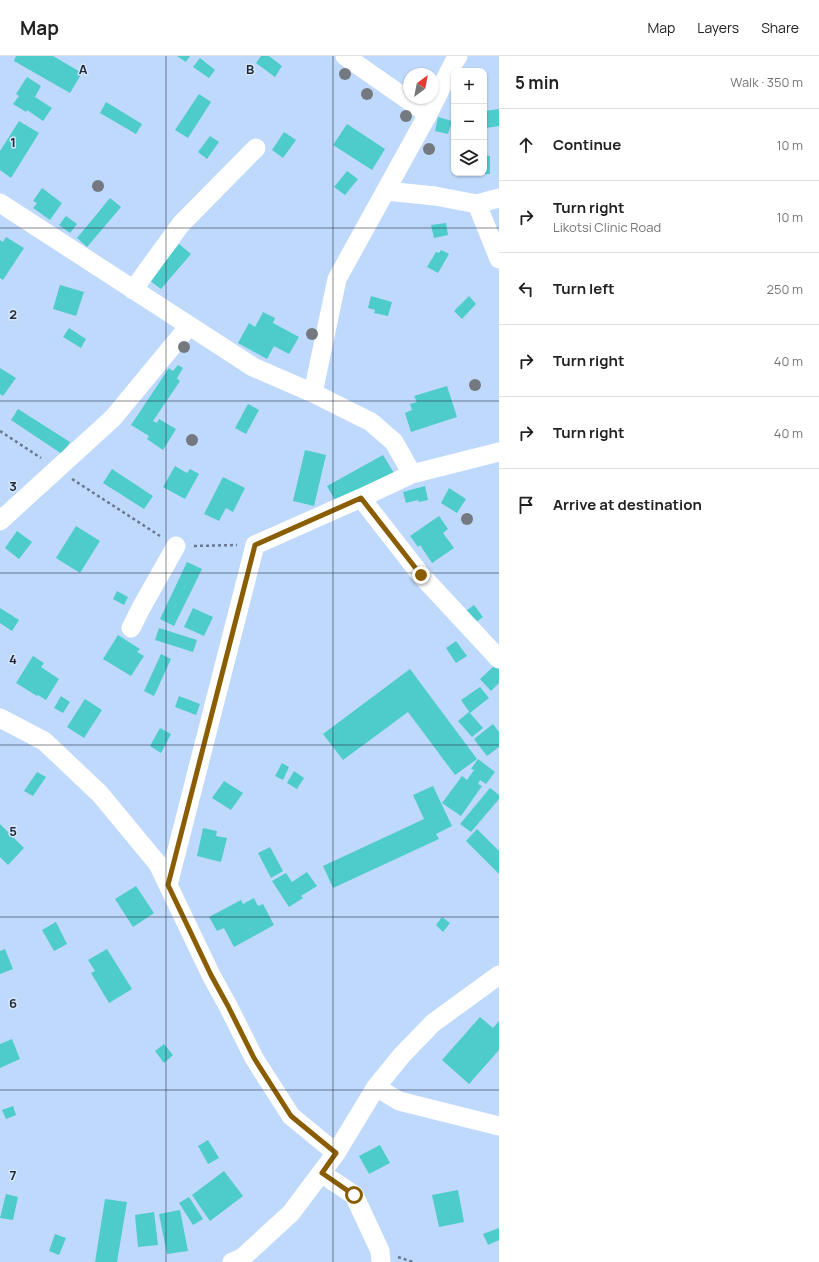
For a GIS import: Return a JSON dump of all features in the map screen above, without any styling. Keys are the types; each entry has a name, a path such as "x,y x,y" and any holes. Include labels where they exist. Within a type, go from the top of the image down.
{"street":[{"path":"345,56 428,114"},
{"path":"313,394 337,279 428,114 458,56"},
{"path":"133,290 181,224 256,148"},
{"path":"386,191 435,196 477,204 499,198"},
{"path":"0,203 253,367 370,422 394,442 412,474"},
{"path":"477,204 499,259"},
{"path":"0,521 113,418 189,326"},
{"path":"168,885 255,545 412,474 499,452"},
{"path":"361,498 421,575 499,659"},
{"path":"131,628 176,546"},
{"path":"0,718 44,740 100,794 158,864 211,975 254,1058 291,1116 336,1153"},
{"path":"232,1262 242,1258 291,1214 336,1153 376,1088 402,1055 433,1023 499,975"},
{"path":"376,1088 399,1101 499,1126"},
{"path":"322,1173 354,1195 380,1251 381,1262"}],"path":[{"path":"0,431 176,546 255,545"}],"building":[{"path":"16,56 53,56 82,73 70,93 14,61"},
{"path":"177,56 190,56 186,62"},
{"path":"261,56 269,56 282,66 275,77 256,63"},
{"path":"200,58 215,70 209,78 193,67"},
{"path":"27,77 41,86 35,97 52,108 43,121 27,110 26,112 13,104 19,96 16,94"},
{"path":"199,94 211,102 188,138 175,130"},
{"path":"106,102 142,124 136,134 100,113"},
{"path":"499,109 499,126 487,128 487,111"},
{"path":"438,117 451,121 448,134 435,131"},
{"path":"19,121 39,133 11,178 0,170 0,151"},
{"path":"347,124 385,149 372,170 333,145"},
{"path":"284,132 296,140 283,158 272,150"},
{"path":"210,136 219,142 207,159 198,152"},
{"path":"487,156 490,156 490,174 487,174"},
{"path":"347,171 358,179 345,195 334,187"},
{"path":"42,188 62,203 50,220 33,208 37,203 33,201"},
{"path":"110,198 121,207 87,247 77,238"},
{"path":"66,216 77,224 70,233 59,225"},
{"path":"446,223 448,235 434,238 431,225"},
{"path":"6,237 24,248 3,280 0,278 0,240 3,242"},
{"path":"179,244 191,254 161,289 149,280"},
{"path":"441,250 449,254 438,273 427,267 436,252 439,253"},
{"path":"60,285 84,292 76,316 53,309"},
{"path":"371,296 392,302 388,316 374,313 375,310 368,308"},
{"path":"469,296 476,304 462,319 454,311"},
{"path":"263,312 275,318 273,323 299,337 289,354 274,346 267,359 238,343 249,323 255,327"},
{"path":"69,328 86,339 81,348 63,337"},
{"path":"178,365 183,368 177,378 180,381 153,421 157,423 159,419 176,429 163,450 147,439 149,436 131,425 169,368 173,371"},
{"path":"0,368 16,378 3,396 0,394"},
{"path":"447,386 457,417 411,432 405,413 412,410 410,404 417,402 414,396"},
{"path":"248,404 259,410 246,434 235,428"},
{"path":"18,409 70,442 62,454 11,420"},
{"path":"305,450 326,455 314,506 293,501"},
{"path":"383,455 394,473 337,504 327,486"},
{"path":"175,466 187,473 190,469 199,474 185,499 163,487"},
{"path":"112,469 153,496 144,509 103,483"},
{"path":"223,477 245,488 233,512 226,508 219,521 204,514"},
{"path":"425,486 428,500 419,502 418,500 406,503 403,492"},
{"path":"449,488 466,499 457,513 441,503"},
{"path":"439,516 448,529 443,533 454,548 432,563 420,545 418,547 410,536"},
{"path":"76,526 100,541 80,573 56,558"},
{"path":"17,531 32,542 19,559 5,548"},
{"path":"187,562 202,569 174,626 160,619"},
{"path":"117,591 128,597 124,605 113,599"},
{"path":"474,605 483,617 472,625 463,613"},
{"path":"0,608 19,620 12,631 0,623"},
{"path":"193,608 213,617 204,636 184,627"},
{"path":"159,628 197,640 193,652 155,640"},
{"path":"118,635 140,649 137,652 144,656 131,676 103,659"},
{"path":"456,641 467,656 456,663 446,648"},
{"path":"161,654 171,659 154,696 144,691"},
{"path":"33,656 44,663 41,667 59,679 46,700 16,683"},
{"path":"495,665 499,669 499,683 491,691 480,679"},
{"path":"410,669 477,759 455,775 408,712 343,760 323,734"},
{"path":"480,687 489,698 470,713 461,700"},
{"path":"61,696 70,702 63,713 54,708"},
{"path":"179,696 200,704 196,715 175,707"},
{"path":"85,699 102,710 84,738 67,727"},
{"path":"469,712 483,728 472,737 458,721"},
{"path":"493,724 499,732 499,747 487,756 474,739"},
{"path":"160,728 171,734 161,753 150,746"},
{"path":"478,759 495,772 486,784 480,780 478,784 482,786 461,816 442,803 462,776 467,780 474,770 471,769"},
{"path":"282,763 289,767 283,780 275,776"},
{"path":"294,771 304,778 297,789 287,783"},
{"path":"37,772 46,777 33,796 24,791"},
{"path":"224,781 243,793 231,810 212,798"},
{"path":"433,786 452,826 436,834 439,839 333,888 323,866 424,819 413,795"},
{"path":"490,788 499,795 499,799 471,832 460,824"},
{"path":"0,824 24,848 8,865 0,857"},
{"path":"203,828 217,831 216,836 227,838 221,862 197,856"},
{"path":"477,829 499,851 499,874 466,841"},
{"path":"270,847 283,871 271,878 258,853"},
{"path":"307,872 317,886 301,896 303,898 289,907 272,881 286,873 292,882"},
{"path":"136,886 154,913 133,927 115,899"},
{"path":"254,898 258,906 263,904 274,925 234,947 224,928 217,931 209,917 241,900 243,904"},
{"path":"442,917 450,923 443,932 436,925"},
{"path":"56,922 67,944 54,951 42,930"},
{"path":"5,949 13,969 0,974 0,951"},
{"path":"107,949 132,989 109,1003 91,973 95,971 88,960"},
{"path":"480,1017 493,1028 499,1021 499,1050 469,1084 442,1060"},
{"path":"12,1039 20,1059 0,1068 0,1044"},
{"path":"164,1044 173,1055 164,1063 155,1051"},
{"path":"13,1106 16,1115 6,1119 2,1110"},
{"path":"208,1140 219,1158 208,1164 198,1146"},
{"path":"380,1145 390,1163 369,1174 359,1156"},
{"path":"224,1171 243,1196 210,1221 192,1195"},
{"path":"458,1190 464,1222 439,1227 432,1195"},
{"path":"6,1194 18,1197 13,1220 0,1218"},
{"path":"189,1197 203,1219 193,1225 179,1203"},
{"path":"105,1199 127,1202 117,1262 95,1262"},
{"path":"180,1210 188,1251 167,1254 159,1214"},
{"path":"154,1212 158,1245 138,1247 135,1215"},
{"path":"499,1228 499,1240 488,1245 483,1234"},
{"path":"55,1234 66,1238 59,1255 49,1251"}],"route":[{"path":"354,1195 322,1173 336,1153 291,1116 254,1058 211,975 168,885 255,545 361,498 421,575"}]}
